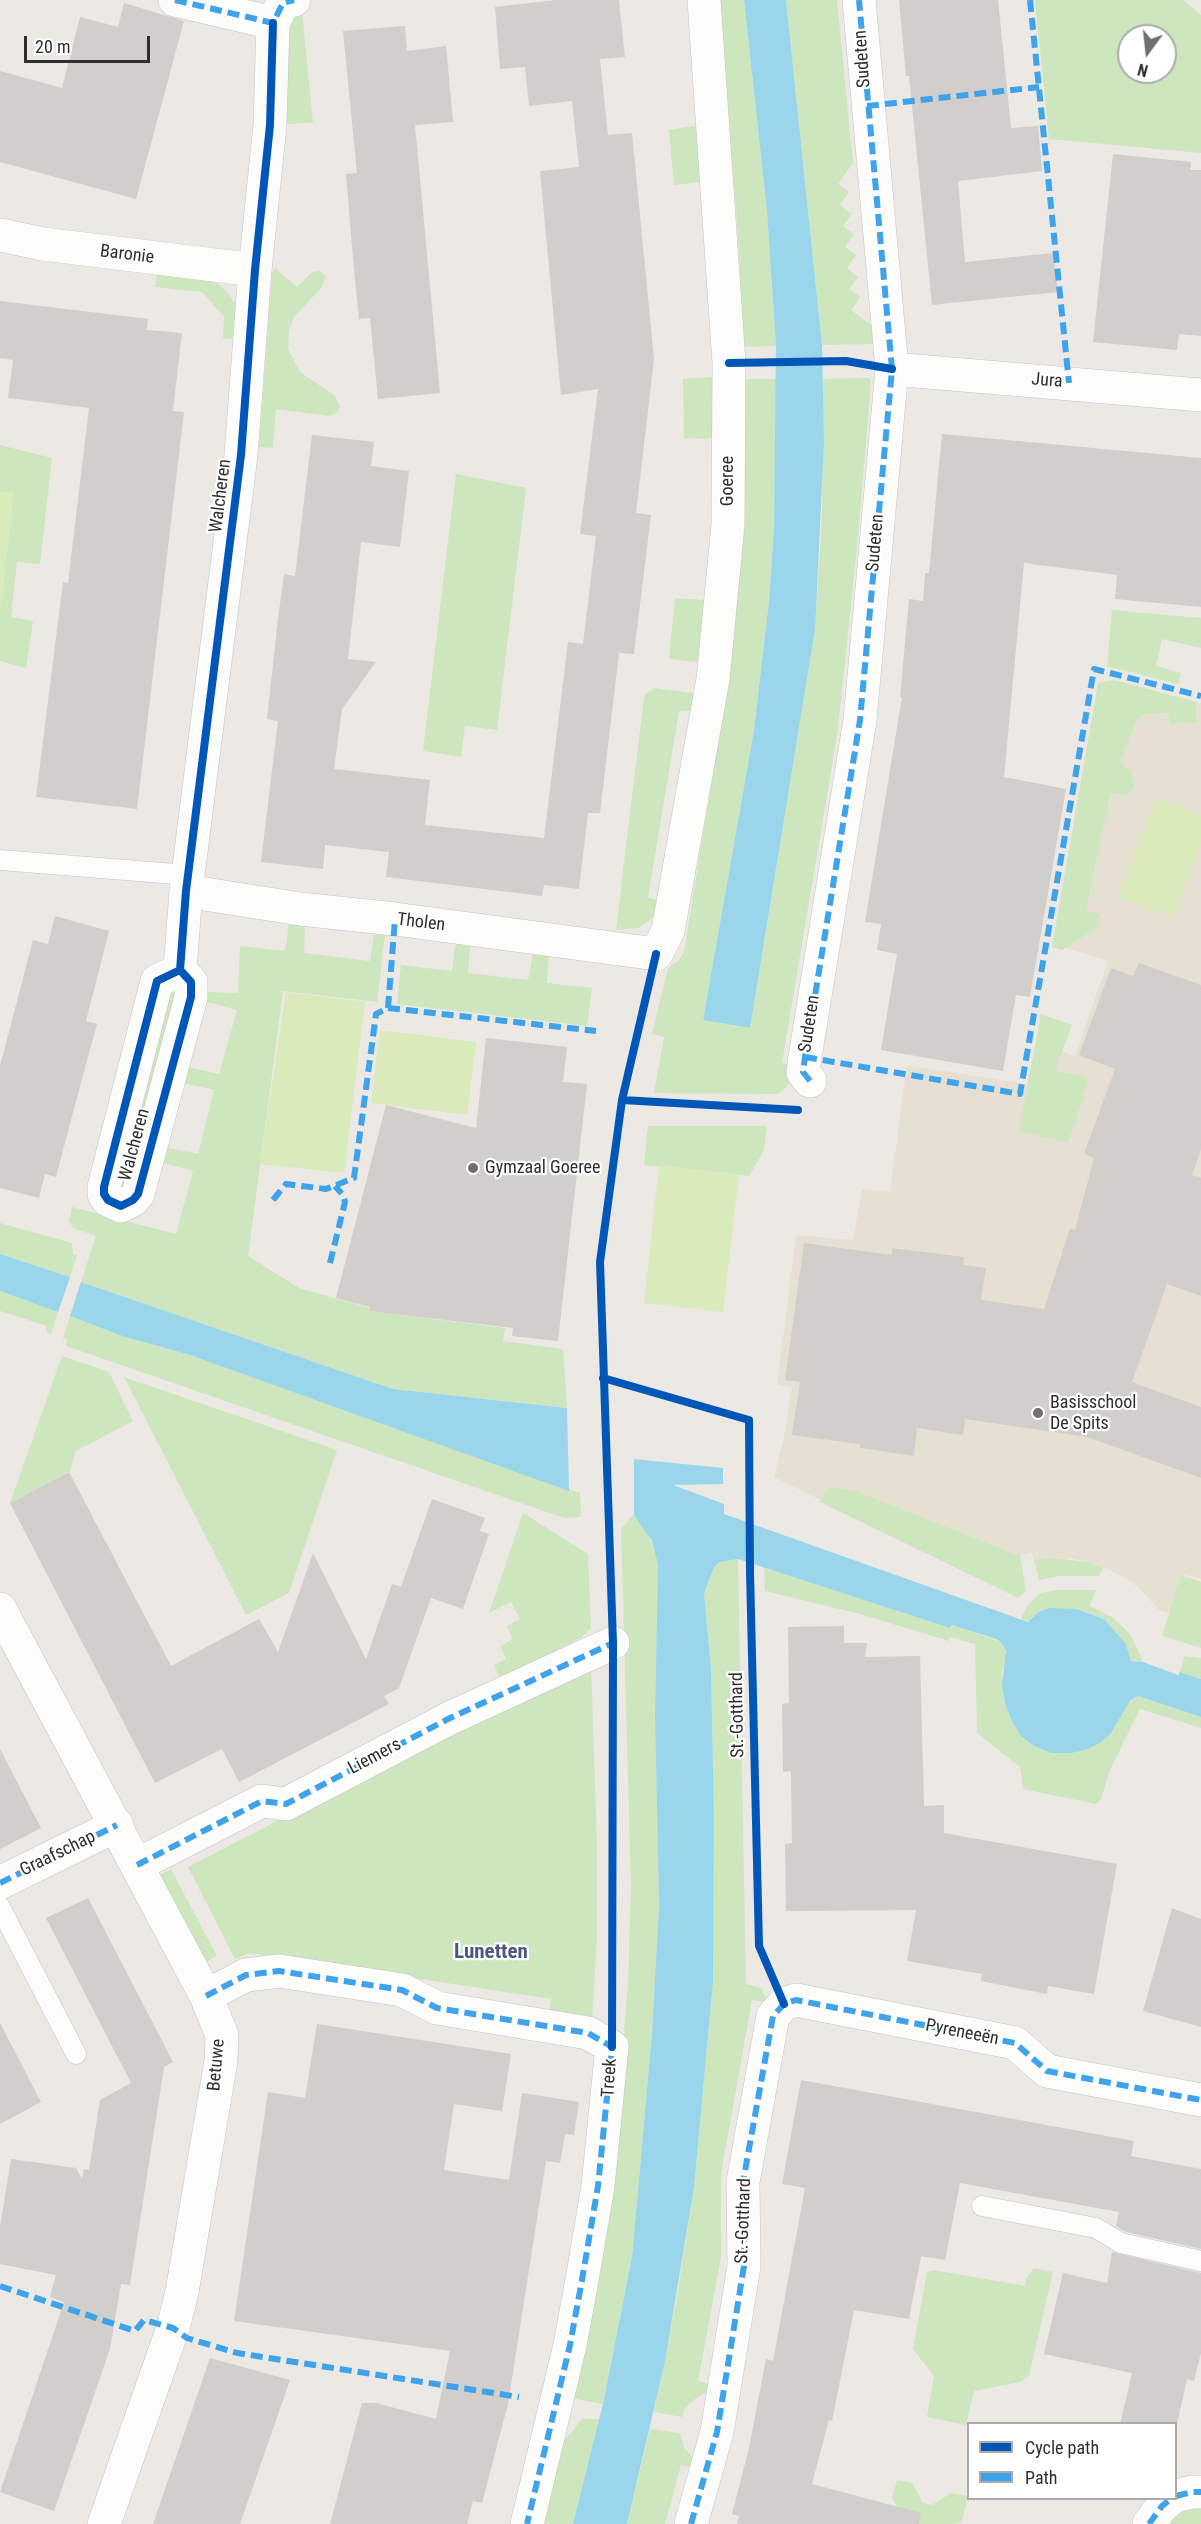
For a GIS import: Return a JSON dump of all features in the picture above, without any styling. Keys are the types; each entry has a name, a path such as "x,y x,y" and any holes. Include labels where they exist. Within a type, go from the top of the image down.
{"street":[{"name":"Walcheren","path":"175,0 284,12 255,270 241,455 187,883 180,970 191,982 191,997 138,1194 133,1200 121,1206 108,1200 104,1194 104,1187 157,981 180,970"},
{"name":"Goeree","path":"656,954 668,931 713,679 728,525 729,363 704,0"},
{"name":"Sudeten","path":"810,1082 803,1072 805,1057 860,720 892,369 859,0"},
{"name":"Baronie","path":"0,235 44,244 255,270"},
{"name":"Jura","path":"892,369 1201,395"},
{"name":"Tholen","path":"187,883 300,909 395,919 656,954"},
{"name":"Betuwe","path":"0,1609 117,1825 206,1996 222,2035 221,2061 182,2292 173,2328 104,2524"},
{"name":"Liemers","path":"137,1865 262,1801 286,1804 448,1719 613,1643"},
{"name":"Graafschap","path":"0,1883 117,1825"},
{"name":"Treek","path":"206,1996 246,1975 279,1971 402,1990 437,2008 588,2033 612,2047 598,2186 582,2280 570,2345 527,2524"},
{"name":"Pyreneeën","path":"784,2004 796,2000 1015,2043 1047,2072 1201,2100"},
{"name":"St.-Gotthard","path":"691,2524 717,2432 744,2266 743,2182 773,2016 784,2004"},
{"path":"1177,2497 1192,2492 1201,2492"},
{"path":"1149,2524 1162,2505 1171,2500"}],"lane":[{"name":"Tholen","path":"0,860 187,883"},
{"path":"0,1907 76,2054"},
{"path":"982,2206 1096,2228 1121,2243 1201,2261"}],"shaded area":[{"path":"1196,702 1201,703 1201,1579 1182,1574 1169,1613 1159,1610 1140,1589 1128,1580 1102,1566 1071,1558 1034,1560 1032,1553 1020,1556 828,1487 821,1500 774,1477 784,1437 792,1387 777,1385 796,1235 853,1240 862,1189 890,1192 907,1065 1026,1084 1037,1042 1075,1056 1108,961 1063,947 1086,911 1111,793 1124,795 1132,789 1132,773 1122,765 1121,759 1138,718 1146,714 1169,713 1197,722"}],"green space":[{"path":"717,0 744,0 767,211 776,346 745,347 736,205"},
{"path":"786,0 837,0 853,163 838,184 849,192 840,205 852,214 843,226 854,234 845,247 856,255 847,268 858,277 849,289 860,297 851,310 878,330 874,344 822,345"},
{"path":"1035,0 1183,0 1201,15 1201,153 1049,139"},
{"path":"302,11 313,123 287,124 284,122 290,16"},
{"path":"693,126 697,128 701,182 674,185 669,130"},
{"path":"275,268 297,287 312,272 320,271 326,276 322,287 294,317 289,331 288,349 300,372 334,395 340,406 338,412 330,416 276,409 273,448 259,447 272,273"},
{"path":"157,274 210,280 218,284 235,304 238,316 234,339 223,338 224,317 202,292 155,287"},
{"path":"712,377 712,437 707,439 684,438 683,379"},
{"path":"869,378 871,382 858,538 838,729 782,1063 793,1065 790,1083 780,1093 774,1094 654,1093 664,1037 652,1034 668,968 679,960 684,952 731,662 743,379 776,379 774,526 769,601 754,730 703,1020 750,1028 815,630 822,514 823,379"},
{"path":"0,445 52,458 40,564 17,562 11,617 33,621 26,668 0,661"},
{"path":"456,474 526,488 497,730 465,726 461,757 423,751"},
{"path":"0,491 14,493 1,607 0,607"},
{"path":"675,598 704,600 698,662 669,659"},
{"path":"1112,610 1201,618 1201,648 1162,639 1156,666 1181,673 1178,684 1107,666"},
{"path":"1115,680 1196,702 1197,722 1170,724 1169,713 1146,714 1138,718 1121,759 1122,765 1132,772 1135,785 1129,794 1111,793 1086,910 1099,915 1096,928 1062,950 1052,947 1098,683"},
{"path":"653,688 694,693 691,711 679,711 648,898 658,900 655,916 639,928 616,930 644,696"},
{"path":"1156,799 1201,816 1201,842 1172,917 1118,897"},
{"path":"289,924 305,926 304,953 370,961 374,935 385,935 377,1002 283,991 248,1256 299,1288 370,1308 370,1311 505,1328 503,1341 563,1349 567,1408 393,1389 81,1282 96,1236 73,1228 69,1221 72,1207 176,1234 193,1171 161,1162 165,1147 198,1154 214,1090 184,1083 187,1067 219,1074 237,1010 204,1001 205,992 238,993 240,946 285,951"},
{"path":"459,944 470,946 468,973 528,980 533,954 549,955 547,983 592,988 587,1026 397,1004 401,965 452,971 455,946"},
{"path":"178,989 129,1185 120,1189 167,992"},
{"path":"286,992 365,1002 344,1173 260,1164"},
{"path":"1041,1014 1072,1025 1055,1071 1083,1076 1088,1082 1068,1143 1019,1131"},
{"path":"380,1030 476,1042 467,1115 371,1103"},
{"path":"648,1126 767,1126 764,1150 749,1176 644,1165"},
{"path":"659,1165 739,1174 723,1312 644,1303"},
{"path":"0,1223 72,1243 73,1254 77,1255 70,1277 0,1254"},
{"path":"0,1291 58,1312 51,1334 46,1332 47,1326 0,1311"},
{"path":"70,1316 122,1336 190,1355 580,1493 581,1517 564,1518 66,1346 67,1340 63,1338"},
{"path":"62,1356 109,1372 133,1421 76,1451 70,1471 10,1503"},
{"path":"124,1377 337,1450 289,1593 246,1615"},
{"path":"828,1487 853,1490 1020,1556 1026,1591 1018,1598 820,1502"},
{"path":"523,1513 588,1554 591,1628 582,1637 500,1678 494,1665 506,1659 500,1646 513,1639 507,1626 520,1619 511,1602 489,1613"},
{"path":"633,1515 645,1528 655,1550 658,1564 655,1715 659,1905 652,2033 632,2257 603,2404 571,2398 617,2119 628,1983 631,1887 621,1529"},
{"path":"1055,1558 1088,1562 1103,1567 1099,1576 1059,1576 1039,1580 1034,1560"},
{"path":"738,1559 746,1984 761,1988 766,1998 765,2002 752,2000 721,2174 721,2258 698,2381 711,2384 709,2391 692,2401 684,2410 682,2417 654,2412 676,2303 694,2188 713,1982 714,1819 711,1668 704,1593 714,1567 720,1562"},
{"path":"764,1567 950,1628 953,1625 1001,1642 1007,1655 1002,1672 1005,1703 1020,1735 1127,1705 1138,1696 1201,1717 1201,1728 1140,1709 1110,1770 1101,1799 1096,1804 1023,1789 1020,1767 977,1733 975,1644 950,1637 949,1641 856,1613 765,1591"},
{"path":"1181,1575 1201,1582 1201,1648 1162,1636"},
{"path":"1057,1590 1096,1590 1090,1606 1112,1617 1124,1628 1131,1636 1143,1662 1131,1661 1126,1644 1113,1629 1104,1619 1087,1612 1077,1609 1033,1617 1029,1622 1021,1619 1027,1606 1041,1593"},
{"path":"1184,1656 1201,1658 1201,1679 1180,1672"},
{"path":"577,1666 591,1666 597,1842 597,1939 592,2019 549,2012 551,1999 250,1953 235,1959 188,1867"},
{"path":"171,1869 217,1956 205,1962 160,1875"},
{"path":"1034,2268 1053,2272 1029,2376 1020,2382 974,2391 966,2425 927,2417 934,2376 913,2349 927,2272 933,2270 1025,2286 1027,2277"},
{"path":"582,2419 600,2419 573,2524 540,2524 563,2442"},
{"path":"650,2429 680,2433 684,2447 694,2460 693,2468 681,2465 665,2524 627,2524"},
{"path":"897,2480 912,2483 923,2503 932,2505 951,2493 967,2496 967,2500 962,2521 956,2524 904,2524 905,2520 892,2498"},
{"path":"1185,2508 1201,2508 1201,2524 1165,2524"}],"water":[{"path":"744,0 786,0 822,345 824,442 815,630 750,1028 703,1020 754,730 769,601 774,526 776,346 767,211"},
{"path":"0,1254 70,1277 58,1312 0,1291"},
{"path":"81,1282 393,1389 567,1408 569,1491 190,1355 122,1336 70,1316"},
{"path":"634,1459 723,1468 723,1484 673,1485 724,1504 724,1514 1028,1622 1040,1611 1050,1608 1077,1609 1104,1619 1126,1644 1131,1661 1143,1662 1178,1675 1180,1672 1201,1679 1201,1717 1138,1696 1130,1701 1111,1733 1101,1742 1088,1749 1071,1753 1052,1753 1034,1746 1020,1735 1011,1719 1002,1686 1006,1651 1001,1642 996,1639 952,1625 950,1628 738,1559 720,1562 714,1567 704,1593 711,1668 714,1819 713,1982 694,2188 665,2361 627,2524 573,2524 603,2404 632,2257 652,2033 659,1905 655,1715 658,1564 652,1541 634,1515"}],"building":[{"path":"556,0 619,0 625,57 600,59 608,135 632,133 654,359 636,513 651,515 634,654 619,653 600,813 588,813 579,889 544,885 542,896 386,877 389,852 325,845 323,869 261,862 278,721 267,719 278,619 284,574 295,576 312,435 374,442 371,466 409,471 400,547 361,542 348,659 376,662 342,709 334,769 430,780 425,825 544,838 568,642 583,644 596,536 580,534 598,389 561,395 540,171 579,167 572,101 529,106 525,67 500,69 495,7"},
{"path":"899,0 998,0 1011,128 1038,126 1042,171 958,181 965,262 1053,253 1058,292 932,305"},
{"path":"124,3 184,21 136,199 0,162 0,71 62,88 80,17 118,27"},
{"path":"405,26 407,51 446,46 453,122 415,125 440,393 378,399 370,318 359,319 353,259 346,174 357,173 343,31"},
{"path":"1113,154 1191,162 1190,170 1201,170 1201,336 1179,334 1177,350 1093,342"},
{"path":"0,301 148,319 147,330 182,333 173,411 184,412 137,809 36,797 63,582 68,583 89,408 8,398 13,360 0,358"},
{"path":"942,434 1201,458 1201,607 1115,599 1117,575 1024,563 1004,777 1066,789 1030,997 1016,995 1003,1071 881,1050 897,954 877,950 881,924 865,922 902,697 900,697 909,599 923,601 925,573 929,573"},
{"path":"55,916 109,931 86,1021 97,1024 56,1177 45,1174 39,1198 0,1188 0,1066 33,940 48,944"},
{"path":"1139,963 1201,985 1201,1149 1192,1175 1201,1178 1201,1296 1167,1284 1132,1382 1201,1407 1201,1478 1087,1437 965,1419 963,1435 917,1428 914,1456 860,1448 860,1444 792,1435 800,1382 785,1380 804,1243 892,1255 892,1248 964,1257 963,1265 986,1268 981,1300 1044,1309 1070,1228 1075,1230 1094,1158 1084,1154 1115,1069 1079,1055 1111,968 1133,976"},
{"name":"Gymzaal Goeree","path":"486,1038 567,1047 563,1082 587,1084 558,1341 512,1336 513,1328 369,1311 370,1307 336,1298 386,1105 476,1128"},
{"path":"69,1472 171,1666 259,1619 278,1652 313,1553 366,1659 392,1584 401,1587 432,1499 485,1518 480,1531 489,1534 463,1609 431,1598 399,1688 384,1696 389,1704 239,1782 222,1749 155,1783 10,1503"},
{"path":"844,1626 844,1643 867,1643 865,1657 920,1656 924,1806 944,1805 944,1833 1117,1864 1094,1994 1048,1986 1047,1994 981,1981 982,1974 907,1961 916,1910 786,1911 785,1844 792,1843 791,1771 783,1772 782,1704 789,1703 788,1627"},
{"path":"0,1749 41,1828 0,1849"},
{"path":"88,1898 173,2062 164,2067 130,2285 121,2284 110,2349 54,2511 0,2492 64,2302 50,2297 56,2275 0,2264 0,2227 11,2159 76,2168 82,2179 84,2169 89,2170 100,2100 131,2083 46,1918"},
{"path":"1172,1908 1201,1919 1201,2027 1143,2011"},
{"path":"0,2023 41,2102 0,2124"},
{"path":"317,2024 511,2054 502,2111 454,2104 444,2170 509,2180 522,2093 579,2102 574,2135 565,2134 560,2163 546,2161 508,2404 482,2503 473,2501 467,2524 330,2524 362,2403 376,2403 436,2419 450,2351 234,2321 268,2092 305,2098"},
{"path":"801,2080 1134,2141 1131,2156 1201,2169 1201,2249 1126,2232 1116,2226 1119,2212 960,2183 945,2260 921,2256 909,2319 854,2310 832,2421 829,2420 812,2484 921,2513 919,2524 737,2524 739,2516 732,2514 749,2448 766,2359 773,2361 805,2188 782,2184"},
{"path":"1112,2252 1201,2273 1201,2353 1194,2381 1187,2379 1177,2424 1177,2422 1120,2422 1132,2373 1044,2354 1063,2273 1107,2283"},
{"path":"210,2358 290,2380 240,2524 153,2524"}],"marked path":[{"path":"175,0 273,23 283,3 294,0"},
{"path":"810,1081 803,1072 805,1057 860,720 892,369 859,0"},
{"path":"1030,0 1069,383"},
{"path":"867,106 1039,87"},
{"path":"805,1057 1020,1094 1094,669 1201,696"},
{"path":"273,1200 286,1184 326,1189 354,1178 376,1014 388,1008 395,919"},
{"path":"388,1008 596,1031"},
{"path":"330,1263 345,1202 343,1195 335,1186"},
{"path":"137,1865 262,1801 286,1804 448,1719 613,1643"},
{"path":"0,1883 117,1825"},
{"path":"206,1996 246,1975 279,1971 402,1990 437,2008 588,2033 612,2047 598,2186 582,2280 570,2345 527,2524"},
{"path":"691,2524 717,2432 744,2266 743,2182 773,2016 784,2004 796,2000 1015,2043 1047,2071 1201,2100"},
{"path":"0,2286 135,2331 144,2320 173,2328 187,2338 237,2353 519,2397"},
{"path":"1177,2496 1201,2492"},
{"path":"1149,2524 1162,2506 1170,2500"}],"cycle path":[{"path":"180,970 191,982 191,997 138,1194 133,1200 121,1206 108,1200 104,1194 104,1187 157,981 180,970 186,891 241,455 255,270 270,125 273,23"},
{"path":"729,363 846,361 892,369"},
{"path":"612,2047 613,1643 600,1262 622,1100 656,954"},
{"path":"622,1100 798,1110"},
{"path":"603,1378 749,1420 750,1572 759,1946 784,2004"}],"place":[{"name":"Gymzaal Goeree","path":"473,1168"},
{"name":"Basisschool De Spits","path":"1038,1413"}],"district":[{"name":"Lunetten","path":"491,1953"}]}
